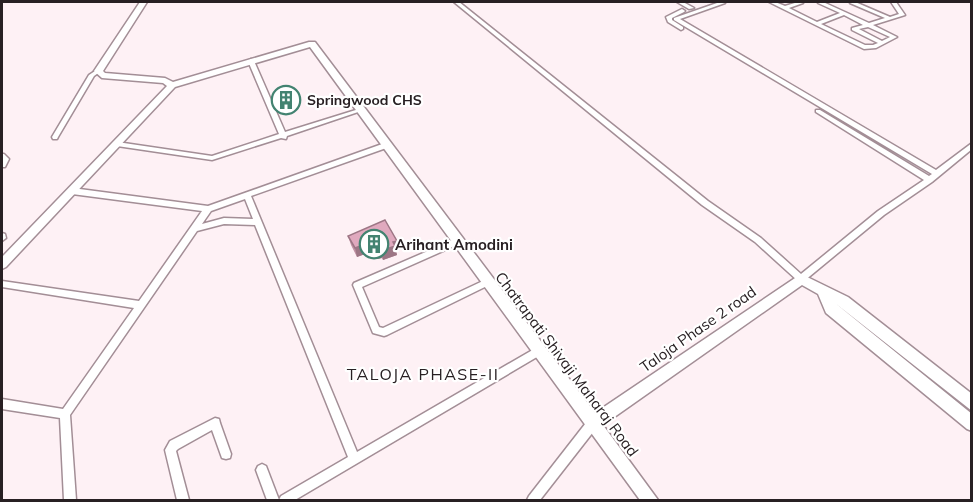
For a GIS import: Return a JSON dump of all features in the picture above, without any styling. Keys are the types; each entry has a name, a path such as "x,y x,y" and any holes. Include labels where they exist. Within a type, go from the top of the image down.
{"street":[{"path":"55,137 92,75 98,71 143,2"},
{"path":"457,2 705,202 758,240 801,279 843,301 972,404"},
{"path":"682,2 691,8"},
{"path":"672,19 671,14 710,2"},
{"path":"672,19 723,2"},
{"path":"772,2 867,48 894,36 820,2"},
{"path":"784,8 801,2"},
{"path":"852,2 888,18"},
{"path":"869,2 878,13"},
{"path":"882,43 854,29 903,14 894,2"},
{"path":"817,24 844,13"},
{"path":"672,19 929,180"},
{"path":"672,19 937,174"},
{"name":"Chatrapati Shivaji Maharaj Road","path":"172,85 312,44 650,501"},
{"path":"251,61 284,137"},
{"path":"2,264 172,85 165,81 102,75 98,71"},
{"path":"117,144 212,158 361,111"},
{"path":"72,191 208,209 387,145"},
{"path":"801,279 881,213 929,180 972,145"},
{"path":"2,156 5,159 2,165"},
{"path":"246,195 355,460"},
{"path":"70,501 65,414 208,209"},
{"path":"194,230 224,221 258,222"},
{"path":"458,241 357,285 376,330 384,332 488,282"},
{"name":"Taloja Phase 2 road","path":"593,423 801,279"},
{"path":"2,284 141,305"},
{"path":"824,292 831,309 972,424"},
{"path":"285,501 539,351"},
{"path":"2,404 65,414"},
{"path":"183,501 171,450 174,445 215,423 226,454"},
{"path":"533,501 593,423"},
{"path":"262,470 273,501"}],"building":[{"path":"291,89 295,96 278,101 274,94"},
{"path":"385,220 397,241 393,242 395,246 381,251 375,250 371,242 355,248 348,236"}],"place":[{"name":"Springwood CHS","path":"286,100"},
{"name":"Arihant Amodini","path":"374,244"}],"district":[{"name":"TALOJA PHASE-II","path":"423,374"}]}
